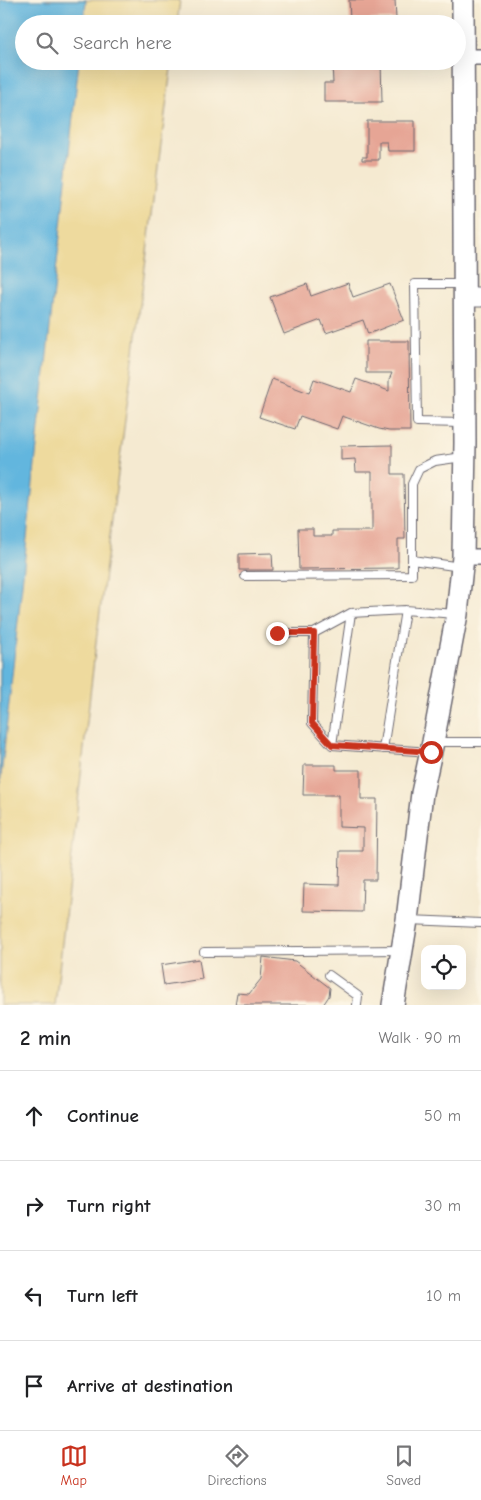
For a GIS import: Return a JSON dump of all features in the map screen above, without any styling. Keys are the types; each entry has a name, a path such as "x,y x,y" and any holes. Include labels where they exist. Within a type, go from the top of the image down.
{"main road":[{"path":"463,0 465,15"},
{"path":"394,1005 407,920 422,793 468,560 465,457 470,293 472,56 466,19"}],"lane":[{"path":"466,423 417,422 415,284 470,293"},
{"path":"245,576 412,575 412,484 419,469 435,460 465,457"},
{"path":"412,560 468,560"},
{"path":"277,633 314,633 351,613 405,610 457,614"},
{"path":"383,749 405,610"},
{"path":"332,745 351,613"},
{"path":"314,633 312,723 332,745 383,749 481,742"},
{"path":"407,920 481,923"},
{"path":"204,952 402,950"},
{"path":"329,975 358,996 357,1005"}],"sand":[{"path":"46,0 180,0 178,15 44,15"},
{"path":"38,70 171,70 96,642 55,1005 0,1005 0,451"}],"water":[{"path":"0,0 86,0 85,15 15,15 15,70 78,70 0,786"}],"building":[{"path":"349,0 395,0 396,15 350,15"},
{"path":"332,70 381,70 382,102 324,102 324,83 333,83"},
{"path":"367,121 415,121 415,151 388,151 387,142 379,142 379,160 362,160 362,157 367,157"},
{"path":"348,283 353,297 390,284 404,320 368,334 363,320 326,333 321,320 284,334 270,297 307,284 311,296"},
{"path":"366,341 409,341 410,431 379,429 342,416 337,429 300,416 295,429 259,417 272,379 309,393 314,379 351,392 356,379 389,391 389,380 392,373 366,373"},
{"path":"392,445 392,474 404,474 405,539 398,539 398,568 299,569 298,529 313,529 313,536 332,536 332,531 372,531 372,472 356,472 355,459 341,460 341,446"},
{"path":"272,553 273,570 239,570 239,554"},
{"path":"304,765 336,765 336,770 361,770 361,799 377,799 376,880 363,880 362,912 303,911 304,884 339,885 340,851 363,851 363,828 339,827 339,795 303,795"},
{"path":"263,957 295,961 330,988 329,996 323,1005 235,1005 237,993 249,994 261,979"},
{"path":"199,959 202,979 164,985 161,965"}],"route":[{"path":"277,633 314,633 312,723 332,745 431,752"}]}
